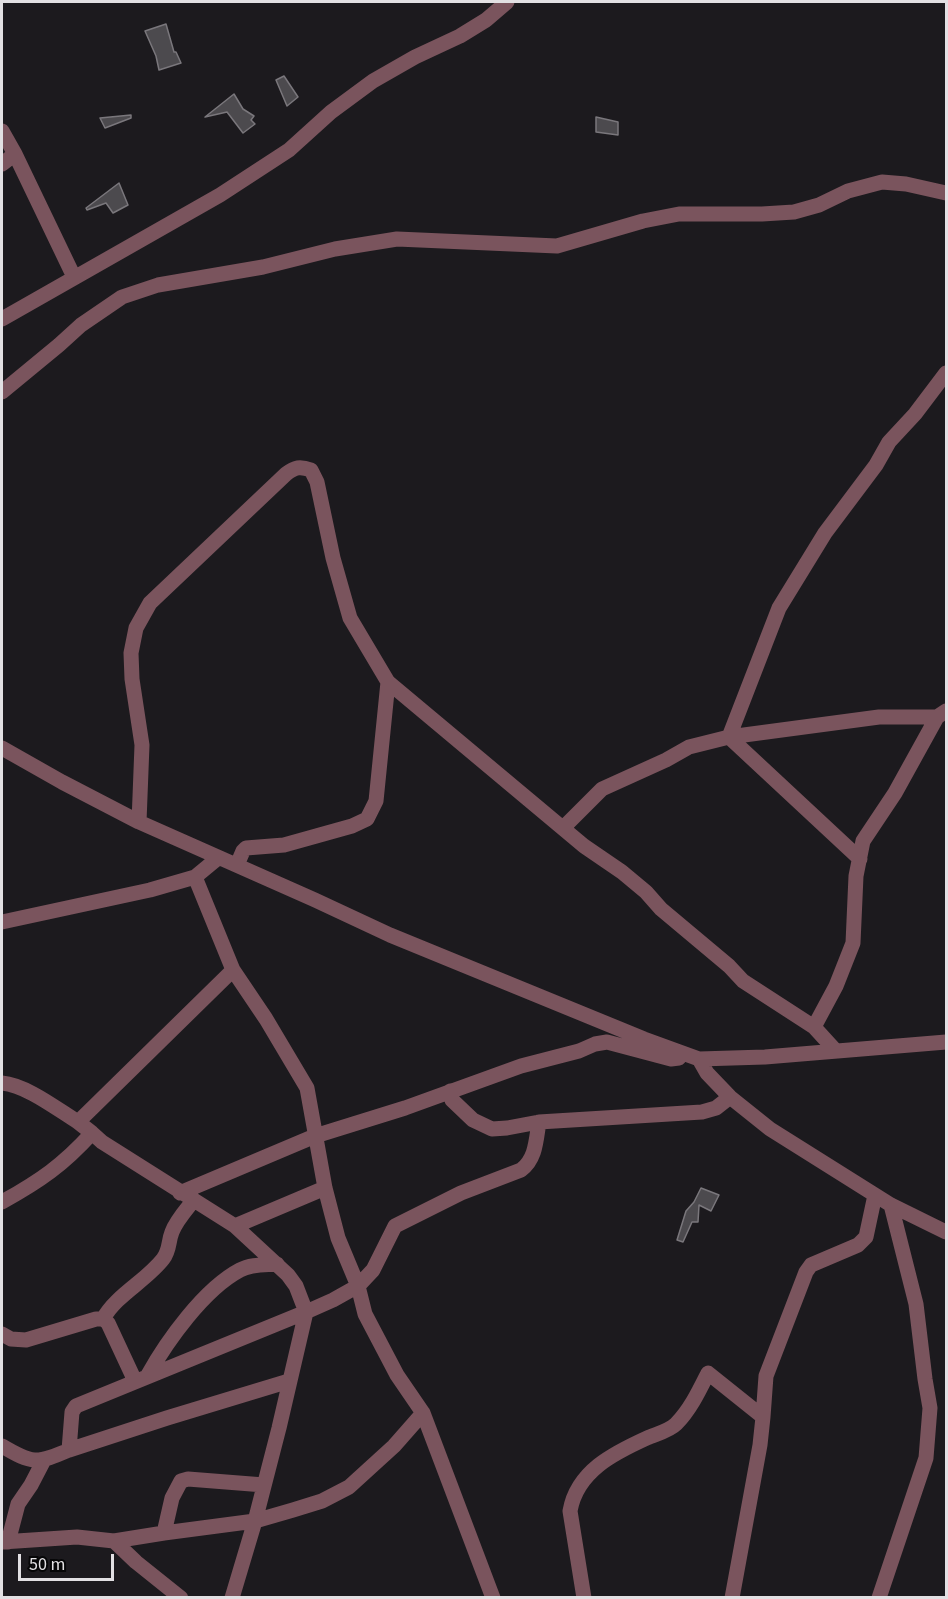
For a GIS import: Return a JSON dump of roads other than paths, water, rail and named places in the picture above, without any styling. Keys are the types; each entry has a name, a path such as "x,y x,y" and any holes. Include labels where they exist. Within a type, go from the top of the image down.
{"street":[{"path":"2,319 265,167 289,150 331,112 373,81 415,57 460,36 486,20 507,2"},
{"path":"2,131 74,278"},
{"path":"2,164 15,154"},
{"path":"2,392 81,325 122,297 158,285 263,267 335,249 398,239 556,246 643,220 679,214 794,212 819,205 848,191 882,182 906,184 946,193"},
{"path":"729,737 779,608 825,533 876,465 889,442 915,414 946,373"},
{"path":"139,822 142,745 132,679 131,652 136,627 150,603 293,468 302,466 311,470 314,476 350,618 388,682 584,846 622,872 661,909 729,966 742,981 814,1027 835,1050"},
{"path":"237,865 246,848 284,845 352,826 367,819 376,801 388,682"},
{"path":"563,828 602,789 658,764 689,747 729,737 879,717 942,714"},
{"path":"814,1027 836,986 853,943 854,903 863,842 942,714"},
{"path":"729,737 860,859"},
{"path":"2,748 139,822 218,858 390,935 694,1058 730,1097 770,1129 891,1205 946,1232"},
{"path":"2,922 150,890 195,877 218,858"},
{"path":"195,877 233,970 266,1019 307,1088 325,1188 338,1238 358,1286 365,1314 397,1375 423,1413 493,1598"},
{"path":"78,1122 233,970"},
{"path":"103,1319 116,1301 142,1281 169,1250 171,1233 187,1197 315,1136 405,1108 521,1066 607,1042 671,1059 765,1057 946,1042"},
{"path":"2,1083 9,1083 24,1089 78,1122 102,1142 235,1226 277,1264 296,1286 306,1312 255,1521 232,1598"},
{"path":"450,1091 452,1100 473,1120 492,1129 539,1122 702,1112 716,1108 730,1097"},
{"path":"69,1450 72,1412 76,1406 306,1312 358,1286 374,1270 395,1226 436,1204 529,1165 533,1157 539,1122"},
{"path":"2,1202 34,1184 66,1161 92,1132"},
{"path":"235,1226 325,1188"},
{"path":"732,1598 760,1445 766,1376 806,1272 811,1266 858,1245 866,1237 875,1195"},
{"path":"879,1598 926,1458 930,1408 924,1379 916,1304 891,1205"},
{"path":"141,1378 214,1289 240,1270 256,1265 277,1264"},
{"path":"2,1334 11,1339 26,1340 96,1319 103,1319 108,1323 141,1378"},
{"path":"584,1598 570,1511 577,1488 590,1471 615,1455 675,1426 699,1392 708,1373 763,1417"},
{"path":"2,1446 21,1458 44,1460 167,1418 289,1381"},
{"path":"930,1408 946,1411"},
{"path":"44,1460 18,1504 4,1542 77,1538 114,1541 255,1521 322,1501 348,1487 394,1446 423,1413"},
{"path":"164,1533 172,1498 181,1481 188,1479 264,1485"},
{"path":"114,1541 135,1562 181,1598"}]}
